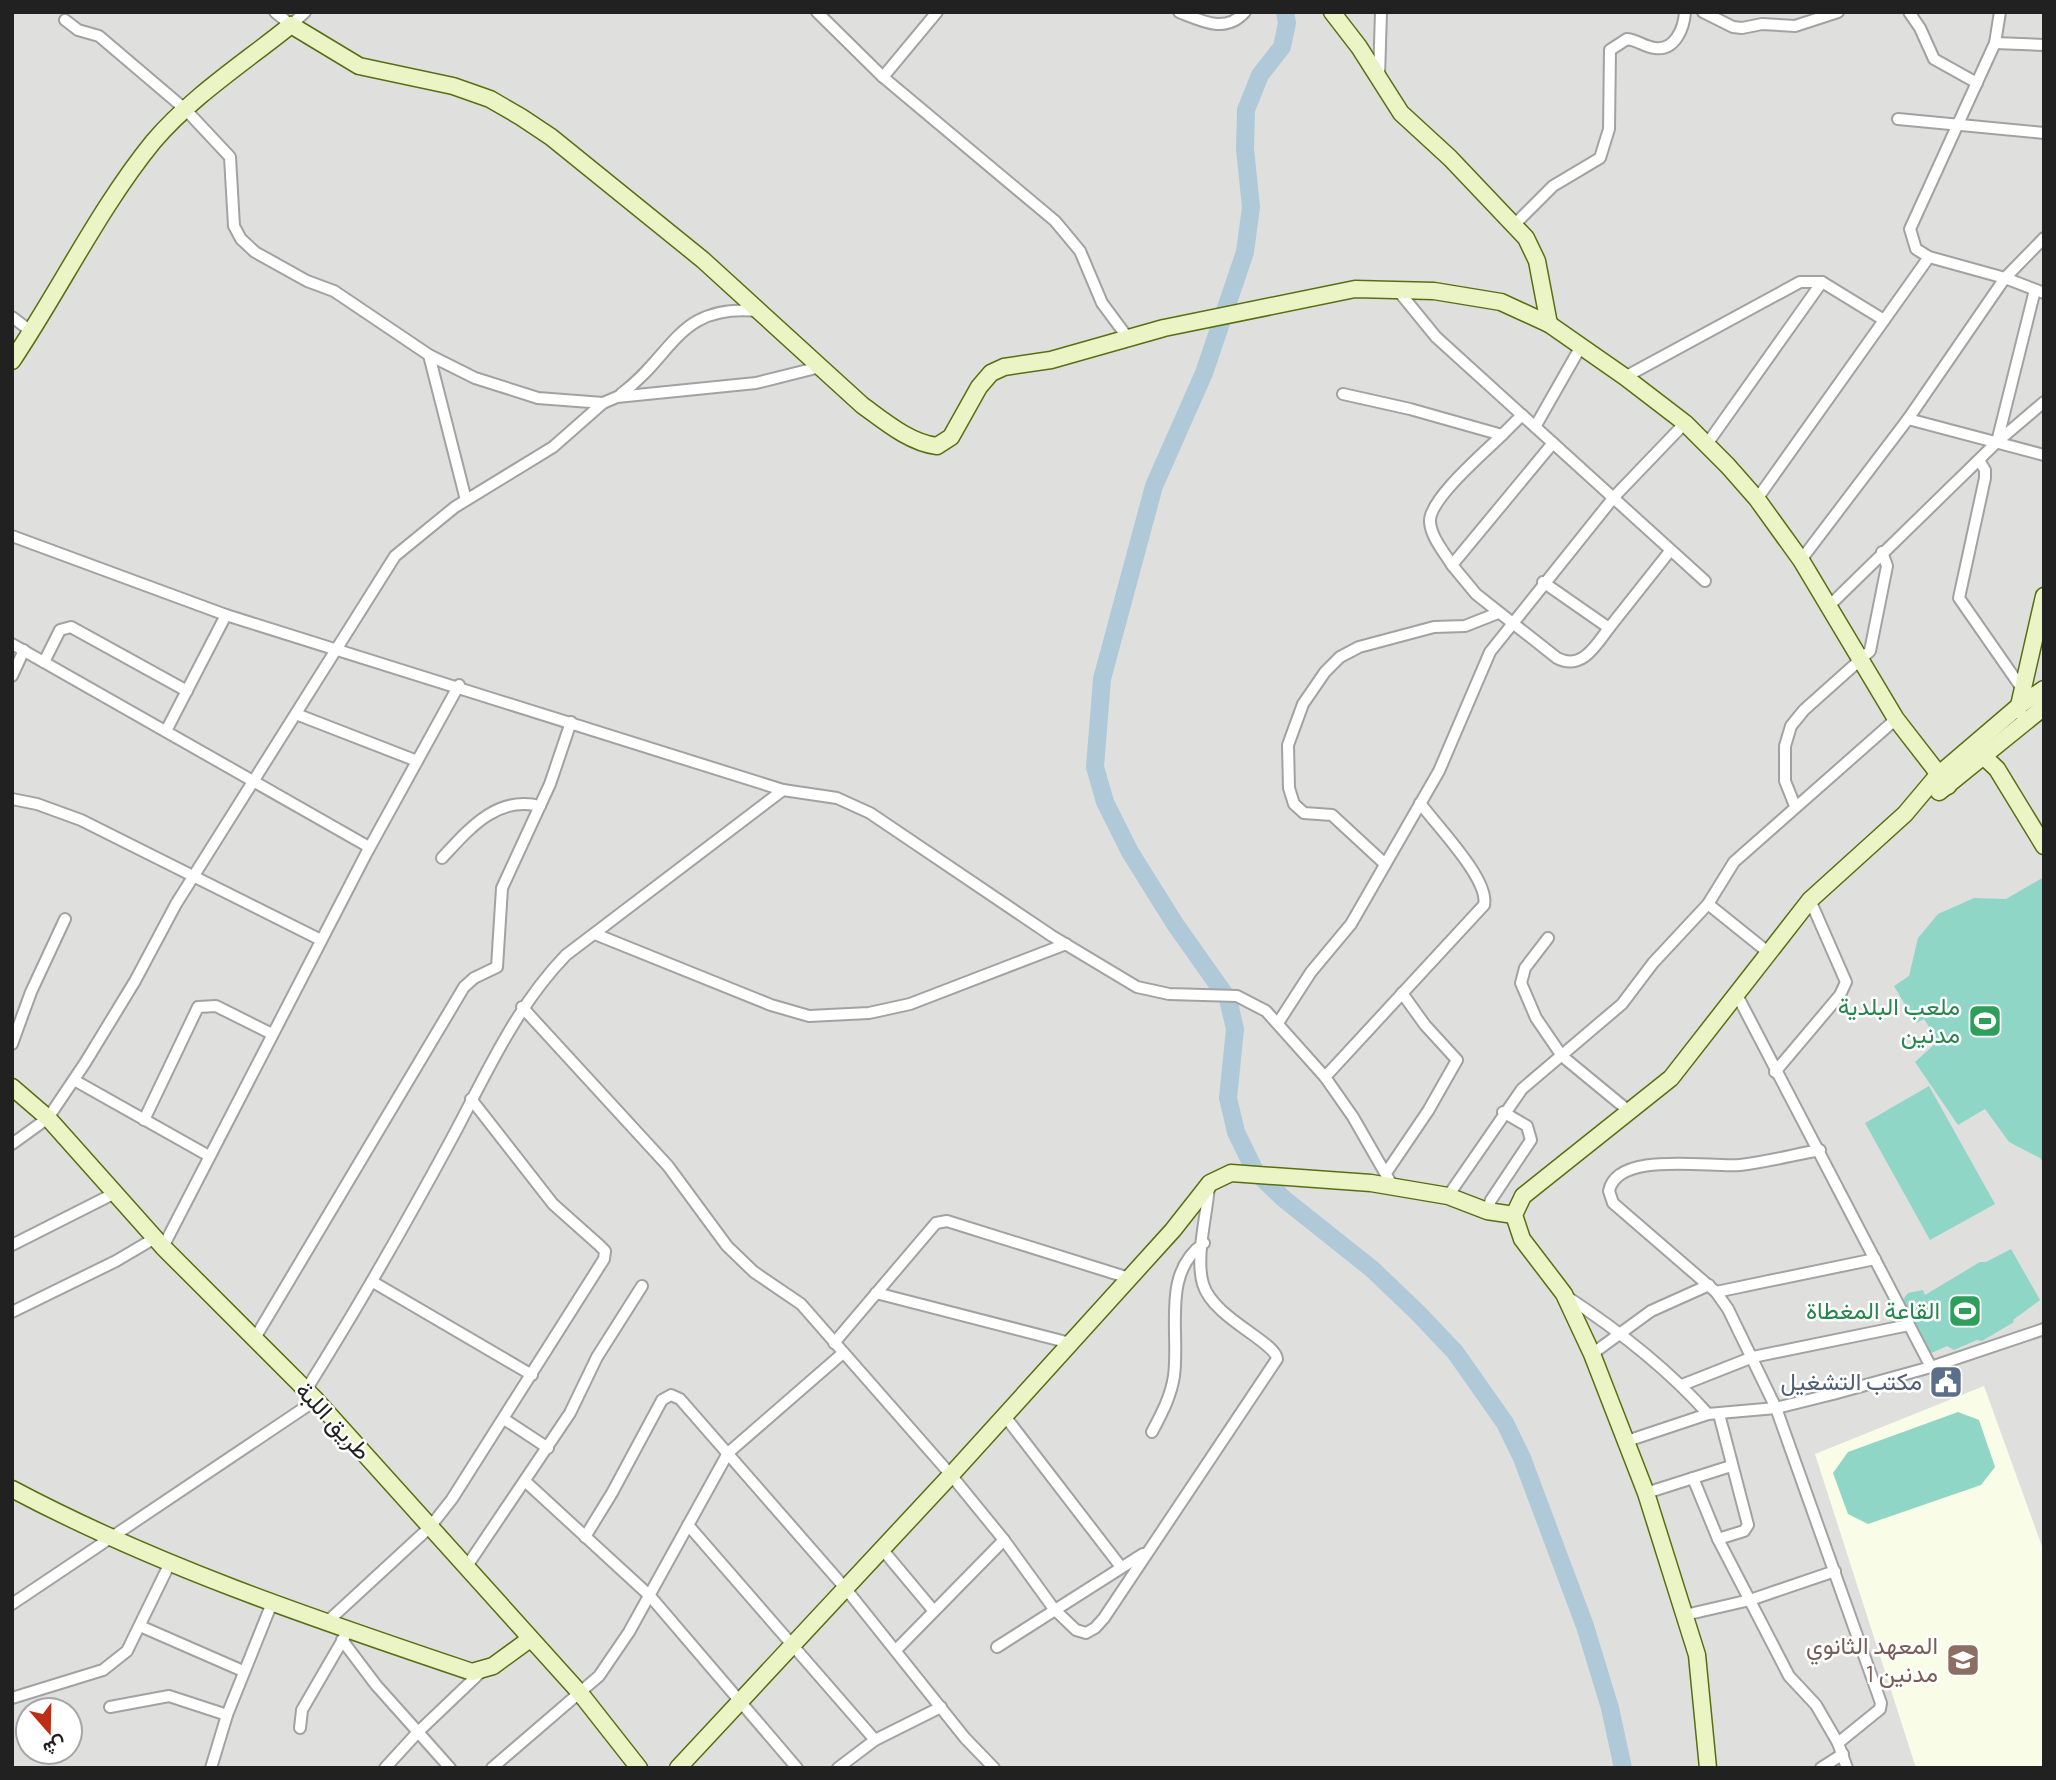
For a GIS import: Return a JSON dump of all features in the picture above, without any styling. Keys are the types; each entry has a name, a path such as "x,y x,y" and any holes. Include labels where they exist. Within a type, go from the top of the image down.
{"street":[{"path":"275,12 291,25 359,66 453,86 490,99 521,117 551,137 703,260 820,367 890,425 928,445 937,446 951,437 979,387 992,373 1004,367 1051,360 1164,328 1254,308 1355,289 1396,288 1501,302 1549,324 1625,377 1685,424 1757,499 1830,605 1896,719 1943,781"},
{"path":"12,362 129,175 154,141 186,110 305,12"},
{"path":"817,12 883,77 1055,222 1080,251 1102,303 1128,338"},
{"path":"883,77 937,12"},
{"path":"1179,12 1216,25 1232,22 1245,12"},
{"path":"1332,12 1352,37 1401,113 1514,224 1537,261 1549,324"},
{"path":"1379,80 1381,12"},
{"path":"1514,224 1553,186 1600,158 1609,129 1608,68 1613,47 1630,39 1654,48 1666,47 1682,30 1685,12"},
{"path":"1703,12 1733,27 1742,28 1762,24 1795,26 1838,12"},
{"path":"1909,12 1920,27 1934,58 1977,83"},
{"path":"1919,12 1920,27"},
{"path":"1997,442 2039,291 2005,278 1929,257 1916,249 1910,229 1995,43 2000,12"},
{"path":"65,20 78,30 99,36 186,110 230,157 234,226 241,239 255,252 353,303 429,355 475,378 515,393 559,401 603,403"},
{"path":"1995,43 2044,45"},
{"path":"1898,119 1956,127 2044,132"},
{"path":"1801,560 1908,419 2005,278 2044,238"},
{"path":"1757,499 1929,257"},
{"path":"1625,377 1791,285 1805,281 1822,282 1884,320"},
{"path":"1707,444 1822,282"},
{"path":"1396,288 1436,337 1705,581"},
{"path":"12,1144 48,1118 74,1080 113,1019 194,877 395,556 421,532 466,500 553,447 603,403 617,397 650,370 683,328 699,318 727,310 757,311"},
{"path":"12,317 32,332"},
{"path":"1535,427 1580,348"},
{"path":"429,355 466,500"},
{"path":"617,397 756,383 820,367"},
{"path":"1343,394 1410,409 1502,435"},
{"path":"1830,605 1997,442 2044,402"},
{"path":"1522,415 1447,490 1432,511 1430,524 1452,565 1469,587 1511,624 1557,658 1570,662 1586,656 1670,551"},
{"path":"1908,419 2044,455"},
{"path":"1278,1023 1311,972 1351,924 1453,741 1484,662 1543,582 1614,497 1685,424"},
{"path":"1452,565 1553,443"},
{"path":"1979,460 1985,470 1985,478 1959,598 2022,697"},
{"path":"12,536 226,615 459,685 783,790 837,798 870,813 1066,944 1137,987 1202,996 1237,996 1252,1002 1278,1023 1325,1077 1389,1179"},
{"path":"1795,806 1785,781 1783,763 1791,726 1804,710 1862,660 1873,642 1885,585 1887,559 1882,552"},
{"path":"1543,582 1609,628"},
{"path":"2009,734 2022,697 2044,596"},
{"path":"1385,864 1332,815 1304,813 1294,804 1289,788 1286,757 1303,704 1325,672 1352,650 1434,627 1465,626 1498,612"},
{"path":"166,731 226,615"},
{"path":"44,662 60,629 71,627 187,691"},
{"path":"12,644 256,781 369,848"},
{"path":"12,676 24,650"},
{"path":"12,1312 159,1242 209,1156 369,848 459,685"},
{"path":"1984,747 2022,697 2044,690"},
{"path":"1708,1768 1696,1655 1646,1493 1592,1354 1564,1294 1522,1239 1514,1216 1523,1196 1671,1079 1810,900 1984,747 2009,734 2044,707"},
{"path":"296,714 417,761"},
{"path":"1448,1196 1503,1112 1522,1089 1622,1004 1653,963 1707,904 1734,862 1896,719"},
{"path":"255,1338 464,987 474,978 497,967 502,888 540,806 571,722"},
{"path":"1984,747 2044,846"},
{"path":"12,1604 311,1395 522,1007 541,981 566,955 783,790"},
{"path":"12,799 37,804 81,820 321,940"},
{"path":"442,858 463,835 506,804 523,802 540,806"},
{"path":"1325,1077 1484,905 1486,896 1477,876 1420,803"},
{"path":"1775,1072 1845,986 1845,977 1810,900"},
{"path":"1707,904 1769,953"},
{"path":"12,1044 31,992 65,919"},
{"path":"595,934 771,1005 809,1016 869,1013 911,1004 1066,944"},
{"path":"1548,938 1525,968 1521,983 1536,1018 1563,1055 1630,1112"},
{"path":"1389,1179 1457,1060 1425,1026 1402,993"},
{"path":"1737,995 1931,1367"},
{"path":"144,1120 198,1007 216,1006 272,1034"},
{"path":"522,1007 668,1166 727,1246 754,1272 801,1304 951,1475 1055,1609 1076,1630 1086,1633 1095,1628 1277,1359 1273,1349 1222,1314 1203,1284 1199,1260 1204,1243 1210,1183"},
{"path":"74,1080 209,1156"},
{"name":"طريق اللبة","path":"12,1087 48,1118 159,1242 311,1395 580,1693 639,1768"},
{"path":"327,1622 430,1527 505,1419 604,1259 605,1251 552,1204 471,1099"},
{"path":"1487,1211 1509,1170 1531,1140 1527,1126 1503,1112"},
{"path":"1820,1150 1731,1166 1657,1162 1636,1169 1612,1184 1609,1195 1613,1203 1712,1289 1753,1357 1776,1408 1881,1706 1838,1743"},
{"path":"678,1768 951,1475 1129,1278 1210,1183 1231,1172 1389,1179 1448,1196 1487,1211 1514,1216"},
{"path":"12,1245 115,1193"},
{"path":"834,1343 930,1227 947,1221 1129,1278"},
{"path":"1152,1432 1170,1397 1177,1279 1189,1254 1204,1243"},
{"path":"1592,1354 1651,1311 1712,1289 1875,1259"},
{"path":"373,1282 532,1375"},
{"path":"467,1566 570,1413 597,1357 642,1286"},
{"path":"876,1293 1070,1343"},
{"path":"1564,1294 1620,1332 1714,1414 1748,1525 1744,1531 1718,1539"},
{"path":"1682,1385 1753,1357 1909,1325"},
{"path":"1624,1442 1714,1414 1776,1408 1931,1367 2044,1329"},
{"path":"492,1768 580,1693 614,1655 650,1596 728,1453 843,1353"},
{"path":"584,1537 612,1493 662,1400 671,1395 680,1399 846,1589 994,1768"},
{"path":"1004,1415 1121,1567"},
{"path":"505,1419 548,1448"},
{"path":"1646,1493 1731,1466"},
{"path":"1693,1478 1718,1539 1789,1676 1816,1705 1838,1743 1847,1768"},
{"path":"526,1482 650,1596 792,1766"},
{"path":"12,1489 110,1538 272,1603 327,1622 345,1635 472,1672 482,1671"},
{"path":"688,1525 876,1741"},
{"path":"897,1650 1004,1540"},
{"path":"882,1549 933,1610"},
{"path":"997,1647 1145,1552"},
{"path":"12,1698 103,1671 127,1651 170,1563"},
{"path":"1685,1615 1750,1600 1835,1571"},
{"path":"211,1768 243,1671 272,1603"},
{"path":"140,1626 243,1671"},
{"path":"300,1728 302,1710 345,1635"},
{"path":"345,1635 376,1685 450,1768"},
{"path":"385,1768 418,1732 482,1671 530,1639"},
{"path":"110,1707 169,1696 227,1715"},
{"path":"838,1768 876,1741 941,1707"},
{"path":"1821,1768 1843,1755"}],"shaded area":[{"path":"12,12 2044,12 2044,1768 12,1768"},
{"name":"ملعب البلدية مدنين","path":"2044,877 2044,1164 2040,1158 2009,1142 1985,1109 1958,1125 1915,1062 1938,1041 1924,1019 1916,1023 1894,986 1909,976 1918,938 1938,914 1974,898 2006,899"},
{"path":"1929,1086 1995,1204 1930,1240 1865,1123"},
{"name":"القاعة المغطاة","path":"2011,1249 2040,1300 2013,1320 2014,1322 1982,1341 1977,1340 1954,1350 1947,1346 1927,1355 1901,1302 1908,1293 1923,1290 1925,1295 1980,1262 1986,1262"},
{"name":"المعهد الثانوي مدنين 1","path":"1984,1386 2044,1552 2044,1768 1916,1768 1815,1454"},
{"path":"1958,1412 1979,1420 1995,1467 1981,1485 1868,1524 1848,1514 1833,1473 1848,1452"}],"waterway":[{"path":"1285,12 1287,23 1282,47 1260,75 1246,110 1245,149 1251,207 1245,252 1204,373 1154,486 1102,679 1095,767 1105,802 1130,852 1175,924 1228,999 1235,1029 1228,1098 1236,1132 1255,1171 1284,1199 1372,1269 1418,1313 1455,1352 1505,1423 1522,1458 1585,1626 1610,1708 1623,1768"}],"place":[{"name":"ملعب البلدية مدنين","path":"1985,1021"},
{"name":"القاعة المغطاة","path":"1965,1311"},
{"name":"مكتب التشغيل","path":"1946,1382"},
{"name":"المعهد الثانوي مدنين 1","path":"1963,1660"}]}
